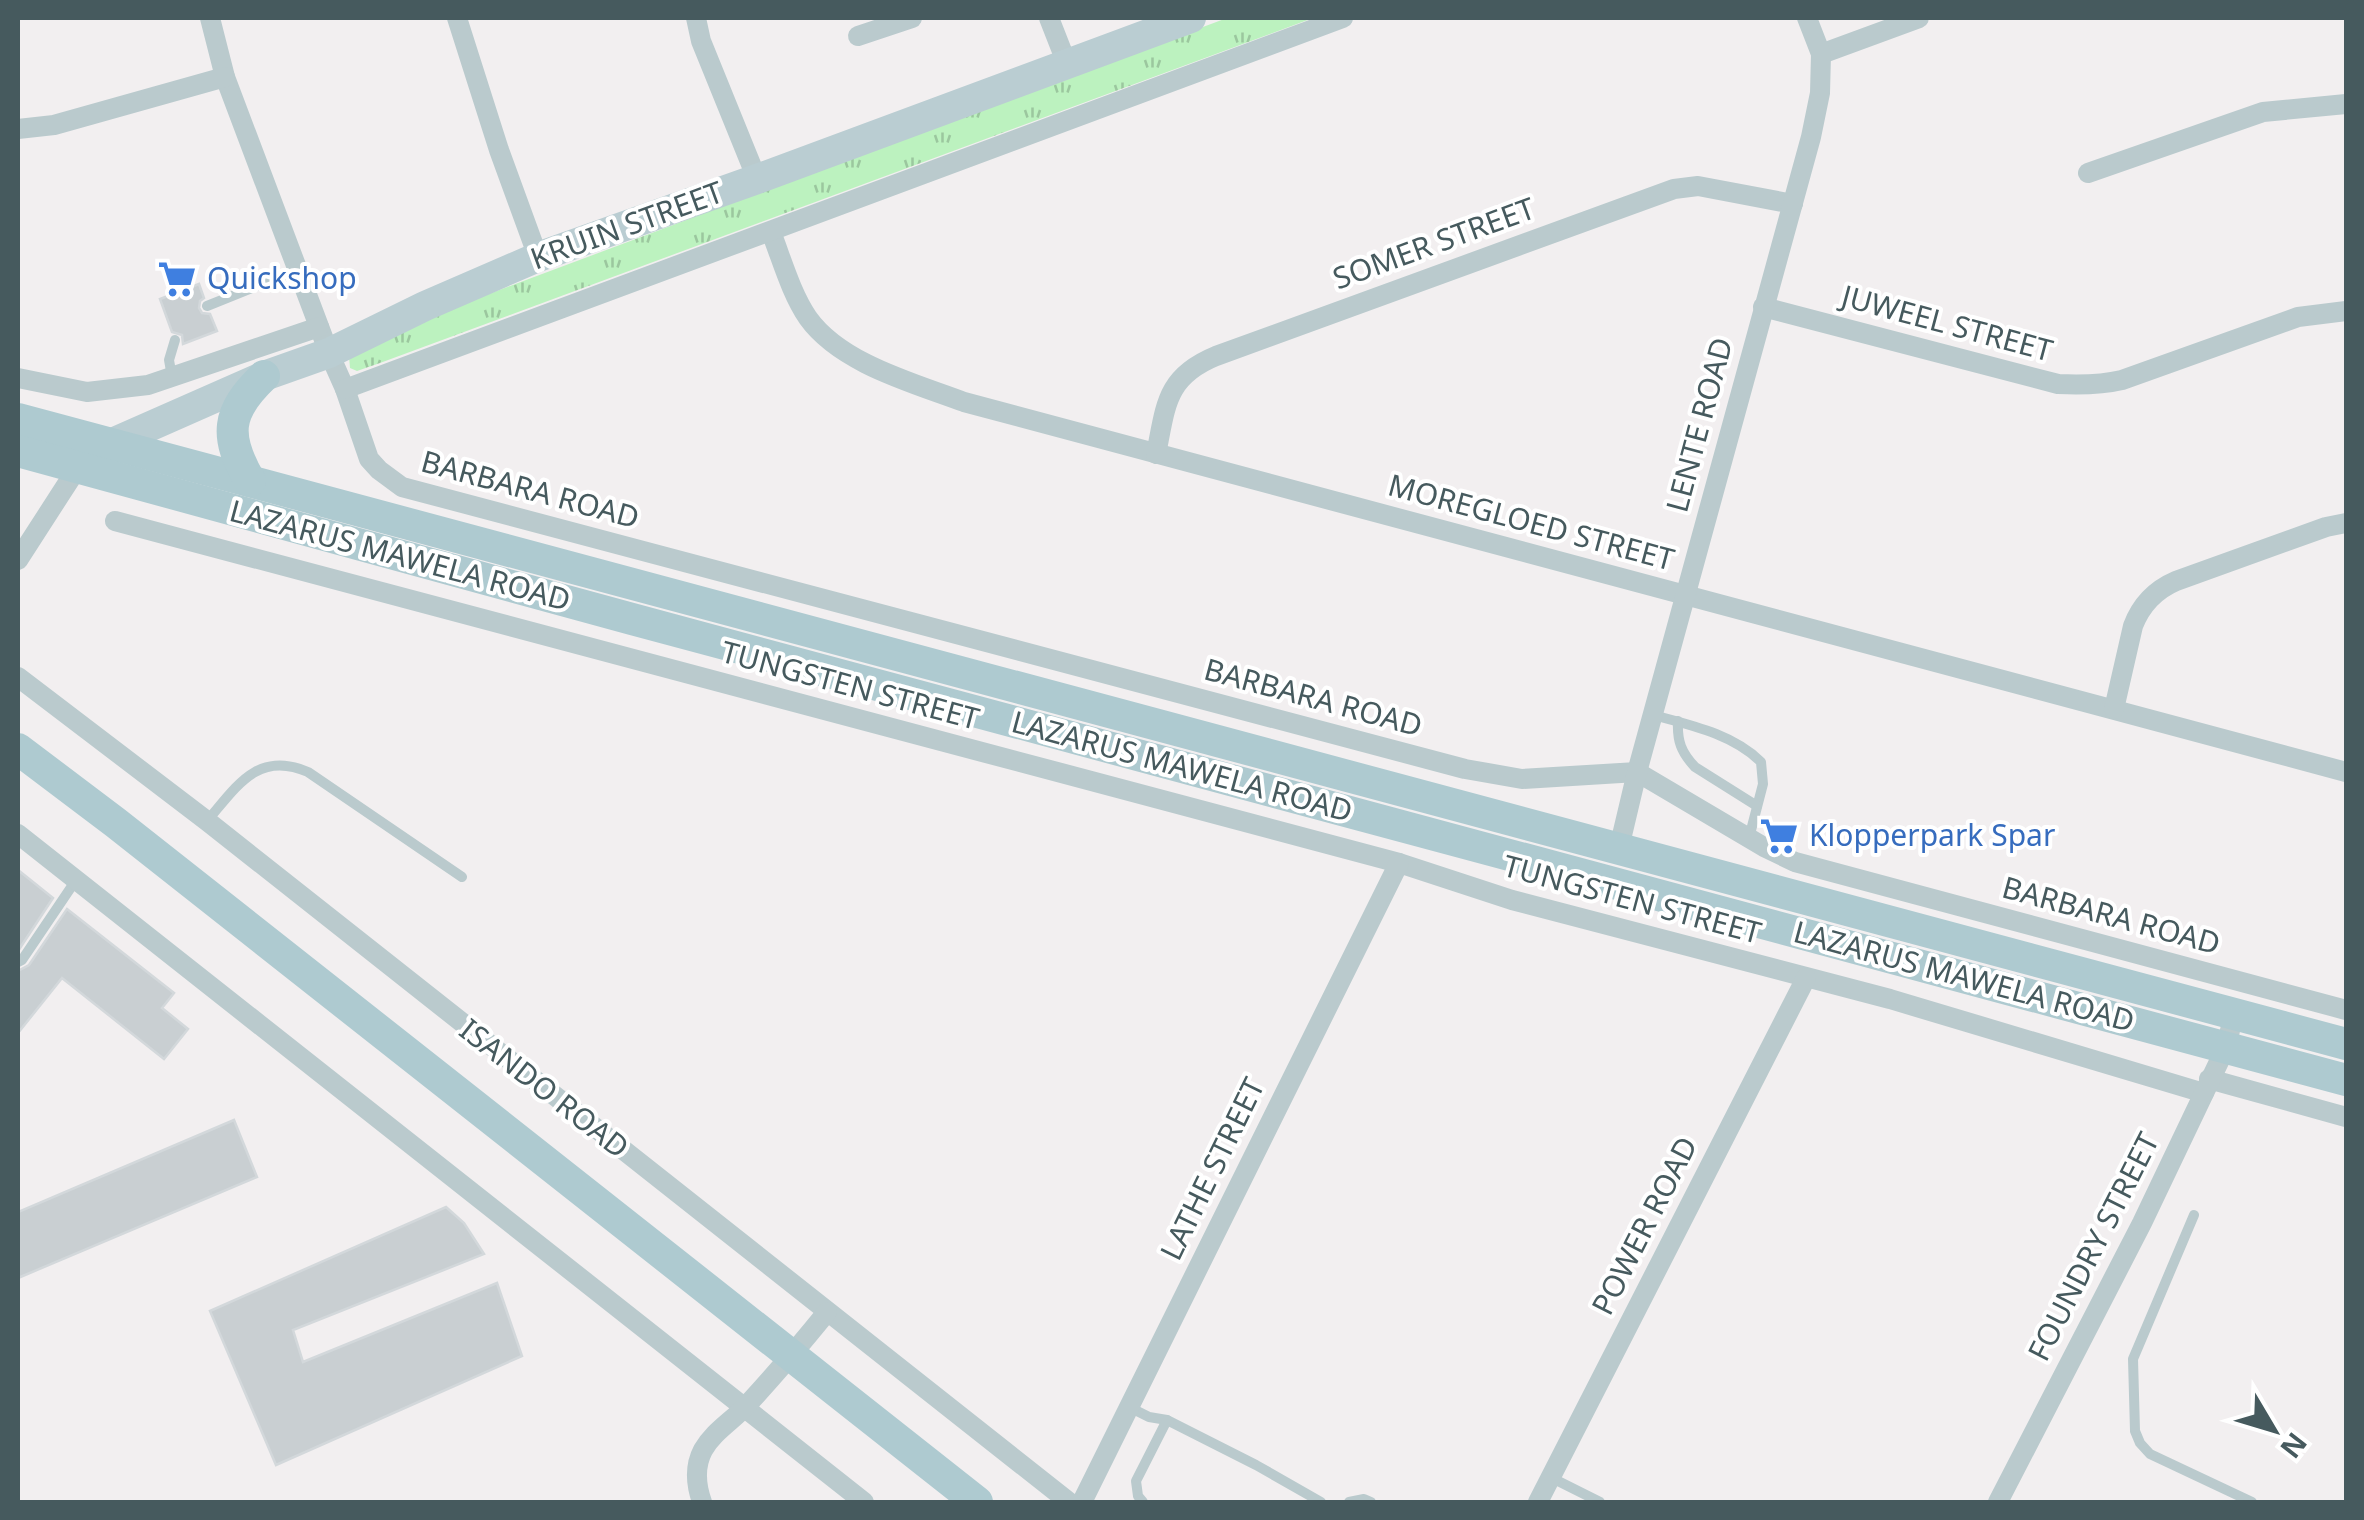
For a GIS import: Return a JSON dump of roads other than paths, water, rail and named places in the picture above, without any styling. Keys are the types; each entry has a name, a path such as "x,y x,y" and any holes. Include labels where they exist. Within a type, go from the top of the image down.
{"main road":[{"name":"KRUIN STREET","path":"78,467 110,444 264,376 324,340 425,306 538,258 1190,18"},
{"path":"250,481 237,456 232,424 234,412 264,376"},
{"name":"LAZARUS MAWELA ROAD","path":"18,418 2346,1044"},
{"name":"LAZARUS MAWELA ROAD","path":"18,451 2346,1080"},
{"name":"ISANDO ROAD","path":"18,750 116,823 977,1502"},
{"path":"1619,848 1649,878 1718,911"}],"street":[{"name":"BARBARA ROAD","path":"210,18 225,77 370,458 378,470 402,488 1465,769 1522,778 1637,772 1780,856 1808,866 2346,1010"},
{"path":"456,18 538,258"},
{"path":"696,18 757,179"},
{"path":"858,36 912,18"},
{"path":"1049,18 1067,64"},
{"name":"KRUIN STREET","path":"344,389 1343,18"},
{"name":"LENTE ROAD","path":"1619,848 1820,93 1820,54 1807,18"},
{"path":"1820,54 1919,18"},
{"path":"18,129 54,125 225,77"},
{"path":"2088,173 2247,116 2346,104"},
{"name":"SOMER STREET","path":"1156,454 1172,392 1192,367 1216,356 1674,190 1698,186 1793,204"},
{"name":"MOREGLOED STREET","path":"771,232 806,314 832,343 854,357 964,402 2346,772"},
{"name":"JUWEEL STREET","path":"1763,307 2072,385 2111,383 2298,317 2346,311"},
{"path":"18,378 87,392 148,385 324,340"},
{"path":"18,560 78,467"},
{"name":"TUNGSTEN STREET","path":"115,521 1399,863 1512,900 2207,1086 2346,1117"},
{"path":"2114,709 2133,626 2155,593 2176,581 2346,523"},
{"name":"ISANDO ROAD","path":"18,676 1069,1502"},
{"path":"18,834 864,1502"},
{"name":"LATHE STREET","path":"1082,1502 1399,863"},
{"name":"POWER ROAD","path":"1538,1502 1806,978"},
{"name":"FOUNDRY STREET","path":"1998,1502 2142,1223 2226,1047 2234,1014"},
{"path":"702,1502 696,1467 702,1452 827,1312"}],"lane":[{"path":"207,306 298,270"},
{"path":"172,377 170,354 175,340"},
{"path":"1653,715 1727,738 1761,762 1762,784 1749,838"},
{"path":"1678,722 1677,739 1688,760 1757,806"},
{"path":"207,821 253,773 276,764 292,765 462,877"},
{"path":"18,962 76,880"},
{"path":"2194,1215 2133,1360 2135,1431 2150,1454 2252,1502"},
{"path":"1129,1407 1167,1420 1321,1502"},
{"path":"1144,1502 1138,1496 1136,1481 1167,1420"},
{"path":"1550,1477 1600,1502"},
{"path":"1350,1502 1371,1502"}],"place":[{"name":"Quickshop","path":"177,279"},
{"name":"Klopperpark Spar","path":"1779,836"}]}
